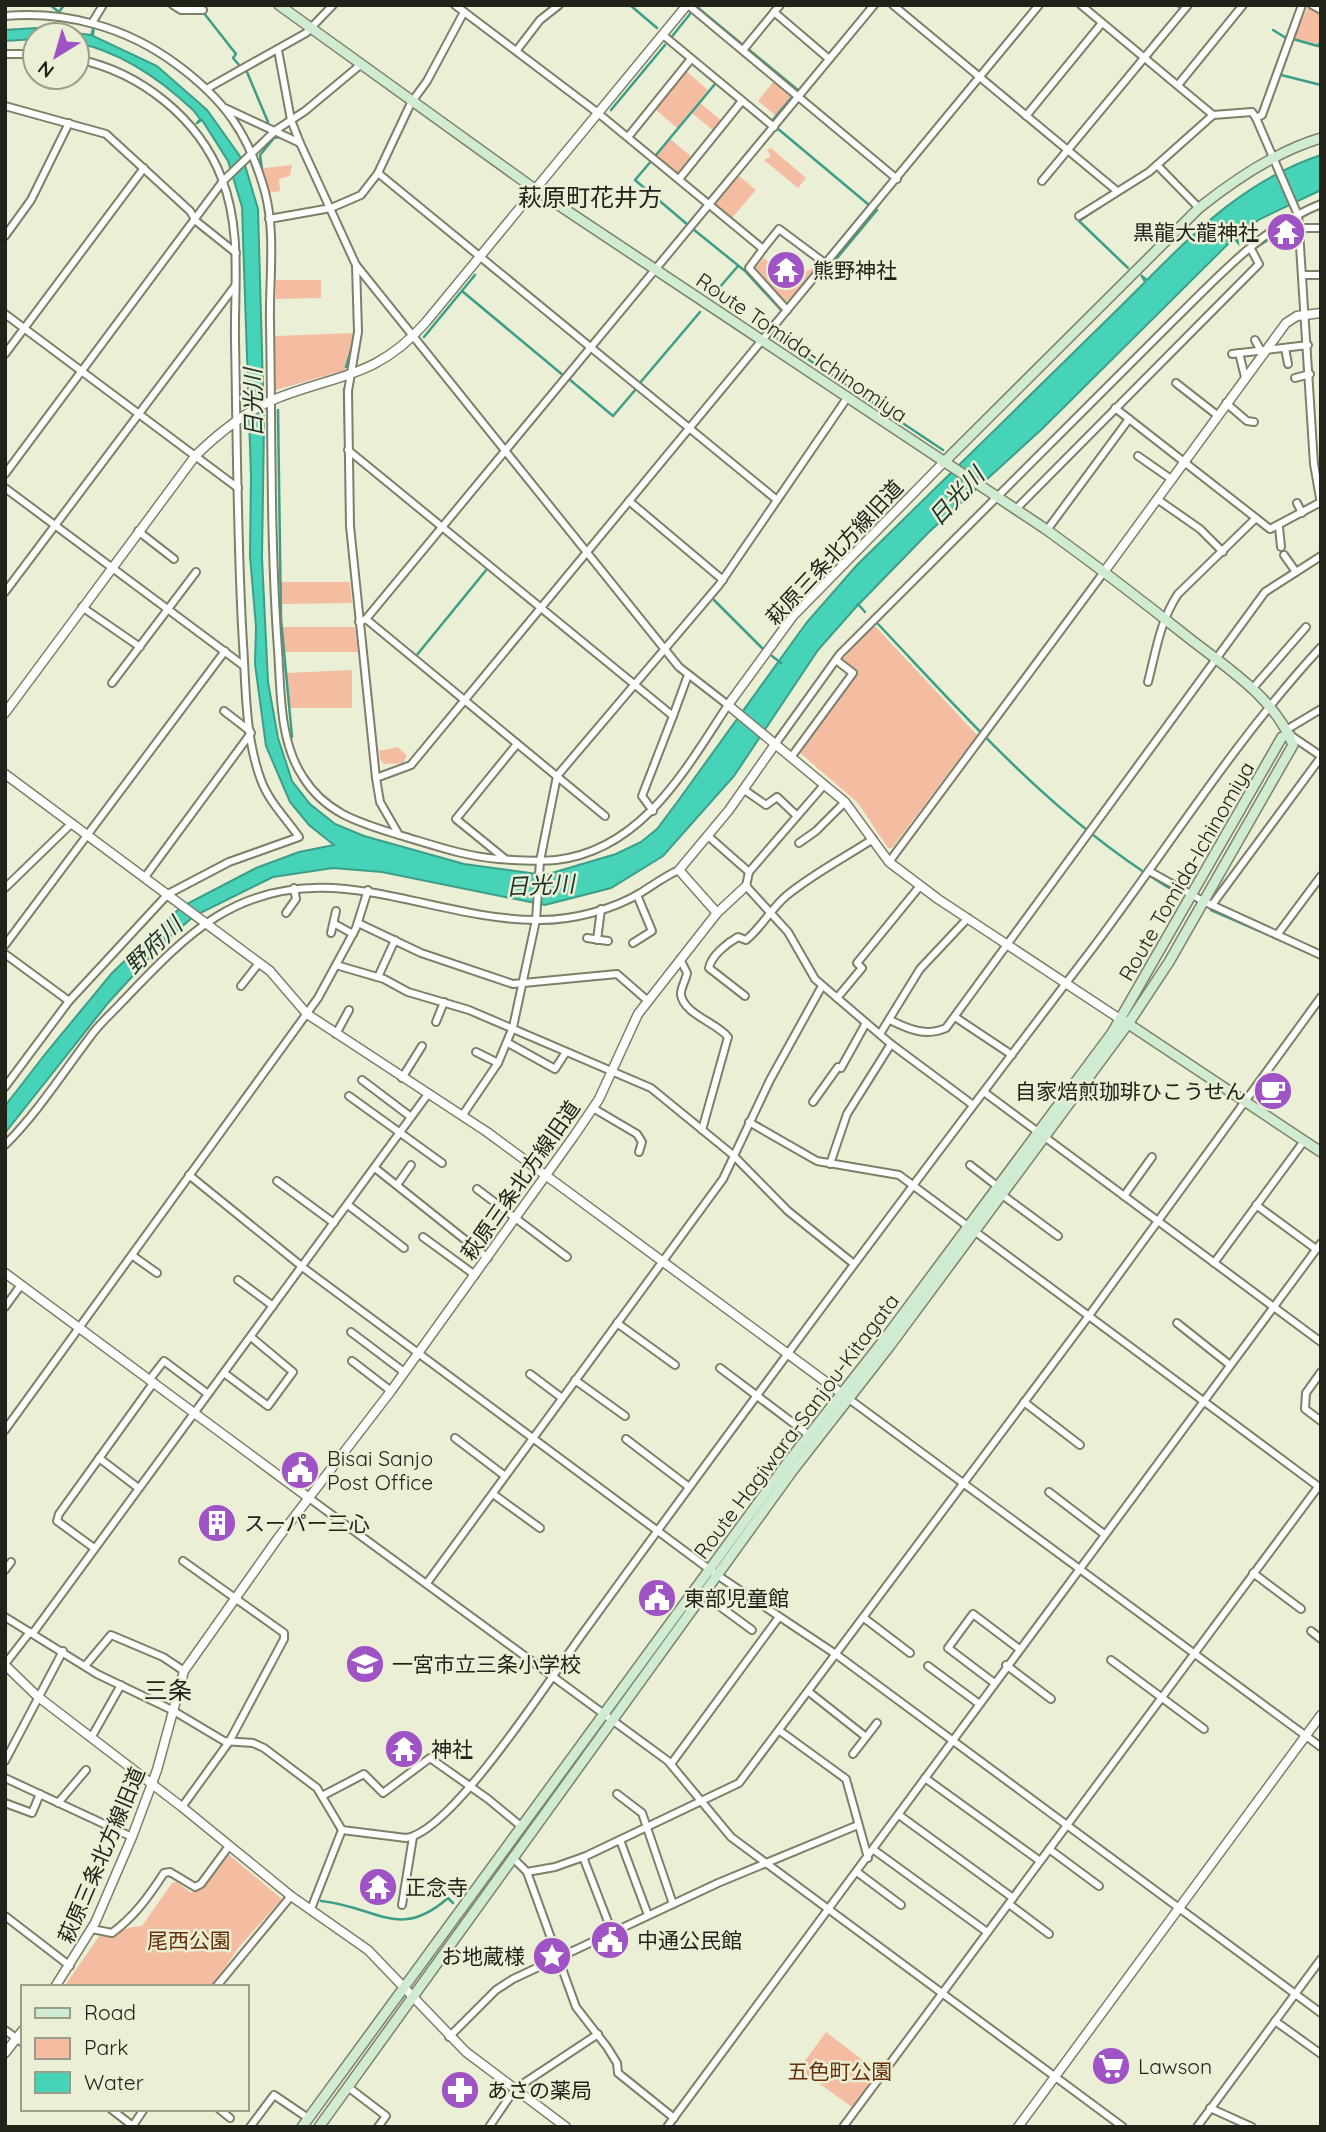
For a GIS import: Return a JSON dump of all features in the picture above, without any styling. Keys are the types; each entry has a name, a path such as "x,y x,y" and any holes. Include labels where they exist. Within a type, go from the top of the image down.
{"main road":[{"name":"Route Tomida-Ichinomiya","path":"279,5 359,66 536,190 945,465 1047,530 1215,659 1252,689 1269,707 1288,733 1293,745 1208,903 1169,962 1124,1022"},
{"path":"945,465 1199,208 1238,179 1321,138"},
{"name":"Route Tomida-Ichinomiya","path":"1124,1022 1282,737 1288,733"},
{"path":"1124,1022 1321,1152"},
{"name":"Route Hagiwara-Sanjou-Kitagata","path":"320,2127 608,1717 1124,1022"},
{"name":"Route Hagiwara-Sanjou-Kitagata","path":"305,2122 522,1828 703,1594 713,1573 809,1435 845,1396"}],"street":[{"path":"92,23 103,5"},
{"path":"173,5 181,10 203,10"},
{"path":"208,88 311,29 333,5"},
{"path":"455,5 598,113 763,249"},
{"path":"517,50 540,20 559,5"},
{"path":"5,713 196,455 235,422 273,400 349,377 386,359 413,336 687,5 897,178"},
{"path":"743,50 780,5"},
{"path":"363,620 506,452 874,5"},
{"path":"893,5 1117,191"},
{"path":"376,778 411,765 1039,5"},
{"path":"1081,5 1213,115"},
{"path":"1042,181 1188,5"},
{"path":"1178,85 1243,5"},
{"path":"1256,118 1262,115 1302,5"},
{"path":"1312,5 1321,10"},
{"path":"269,219 331,208 361,195 378,173 411,103 427,81 464,12"},
{"path":"774,12 829,59"},
{"path":"5,16 33,14 92,23 141,41 208,88 225,108 250,154 269,219 275,620 282,709 292,758 309,785 333,809 357,823 474,857 540,863 593,851 653,811 728,705"},
{"path":"1026,116 1102,23"},
{"path":"663,35 774,127"},
{"path":"278,50 291,120 356,265 688,676 776,743 845,802 889,862 920,887 1124,1022"},
{"path":"628,137 691,59"},
{"path":"5,1087 69,1001 168,894 229,862 299,837 265,788 250,732 244,666 235,422 236,253 224,180 204,143 162,99 129,77 91,64"},
{"path":"5,474 194,216 224,180 276,130 359,66"},
{"path":"678,179 742,101"},
{"path":"5,106 106,134 236,253"},
{"path":"225,108 300,143"},
{"path":"1079,216 1157,165 1213,115 1252,112 1298,215 1304,275 1314,464 1321,503 1279,527 1270,529 1115,408"},
{"path":"5,236 30,200 69,123"},
{"path":"1157,165 1199,208"},
{"path":"5,354 144,168"},
{"path":"378,173 777,500"},
{"path":"5,1145 28,1121 91,1034 174,950 207,923 238,905 294,888 368,890 464,913 536,920 601,909 637,895 678,870 708,836 836,660 993,496 1226,268 1298,215 1321,204"},
{"path":"1300,228 1321,228"},
{"path":"788,310 749,268 779,229 826,264"},
{"path":"1015,510 1259,264 1251,249"},
{"path":"356,265 358,332 349,377 350,526 363,620 376,778 380,802 399,835"},
{"path":"1304,275 1321,275"},
{"path":"5,592 236,285"},
{"path":"889,862 1104,572 1263,350 1286,323 1306,314 1321,313"},
{"path":"5,314 238,488"},
{"path":"1255,340 1263,350"},
{"path":"1245,377 1235,354 1308,345"},
{"path":"1285,348 1288,363"},
{"path":"1295,378 1310,374"},
{"path":"1176,383 1217,415"},
{"path":"1311,386 1321,383"},
{"path":"462,1116 498,1063 513,1027 536,920 540,863 557,776 723,580 847,398"},
{"path":"1226,403 1247,421 1254,422"},
{"path":"1047,530 1129,419"},
{"path":"348,450 633,686 673,716"},
{"path":"1138,456 1171,479"},
{"name":"萩原三条北方線旧道","path":"728,705 793,616 945,465"},
{"path":"5,488 244,666"},
{"path":"1157,499 1200,529 1223,551"},
{"path":"629,501 723,580"},
{"path":"1297,503 1302,513"},
{"path":"1148,682 1163,618 1178,594 1256,518"},
{"path":"1279,527 1281,547"},
{"path":"138,531 174,559"},
{"path":"1284,555 1296,572"},
{"path":"890,1020 926,1032 946,1028 1265,592 1321,556"},
{"path":"112,683 196,572"},
{"path":"82,607 140,647"},
{"path":"363,620 605,816"},
{"path":"1252,689 1306,627"},
{"path":"342,1829 413,1838 441,1820 470,1785 1269,707 1321,647"},
{"path":"5,945 225,651"},
{"path":"792,756 853,673 836,660"},
{"path":"653,811 642,796 688,676"},
{"path":"1208,903 1321,756 1288,733 1321,709"},
{"path":"223,711 250,732"},
{"path":"145,877 250,732"},
{"path":"505,859 456,818 517,744"},
{"path":"5,774 270,971 307,1014 546,1175 1321,1747"},
{"path":"824,785 749,872 746,886 788,932 822,986 891,1044 973,1105"},
{"path":"743,789 766,805 777,797 796,815"},
{"path":"799,843 816,831 845,802"},
{"path":"5,888 72,823"},
{"path":"708,836 749,872"},
{"path":"745,996 708,965 729,942 738,937 746,940 770,912 816,873 873,839"},
{"path":"678,870 717,913"},
{"path":"1147,873 1321,955"},
{"path":"1277,935 1321,876"},
{"name":"萩原三条北方線旧道","path":"56,1985 92,1928 132,1837 152,1784 184,1671 234,1598 488,1258 593,1108 638,1014 717,913 746,886"},
{"path":"837,998 862,968 857,963 920,887"},
{"path":"286,913 296,898 294,888"},
{"path":"6,1426 134,1256 189,1175 307,1014 358,923 368,890"},
{"path":"633,943 652,931 637,895"},
{"path":"597,940 601,909"},
{"path":"331,933 335,925 336,911"},
{"path":"880,1034 920,969 968,918"},
{"path":"358,923 421,953 484,976 523,984 617,974 648,1001"},
{"path":"335,925 352,934"},
{"path":"587,938 608,941"},
{"path":"379,977 395,940"},
{"path":"5,954 69,1001"},
{"path":"680,959 687,973 681,992 684,1002 728,1037 702,1130"},
{"path":"241,986 259,963"},
{"path":"336,965 379,977 394,987 513,1027 651,1087 733,1155 788,1211 854,1264"},
{"path":"427,1583 723,1179 749,1122 822,986"},
{"path":"527,1872 583,1857 740,1783 1088,1317 1321,997"},
{"path":"436,1022 444,1002"},
{"path":"336,1034 349,1010"},
{"path":"955,1017 1012,1055"},
{"path":"813,1101 838,1067 841,1069 866,1023"},
{"path":"508,1043 555,1069 566,1052"},
{"path":"830,1164 847,1114 891,1044"},
{"path":"402,1078 422,1046"},
{"path":"475,1052 498,1063"},
{"path":"362,1080 411,1117"},
{"path":"984,1092 1321,1342"},
{"path":"428,1094 251,1337 5,1665 37,1696 182,1807 290,1896 368,1950 449,2037 566,2127"},
{"path":"349,1096 442,1163"},
{"path":"593,1108 637,1134 642,1142 639,1152"},
{"path":"749,1122 817,1161 899,1175 1319,1488 843,2127"},
{"path":"1213,1263 1304,1141"},
{"path":"1124,1195 1152,1157"},
{"path":"397,1185 411,1165"},
{"path":"971,1166 1058,1236"},
{"path":"374,1168 488,1258"},
{"path":"189,1175 302,1266 713,1573 837,1655 1321,2014"},
{"path":"277,1181 334,1223"},
{"path":"477,1189 567,1257"},
{"path":"348,1205 404,1248"},
{"path":"667,2127 900,1815 1018,1648 1318,1246 1256,1205"},
{"path":"424,1237 475,1275"},
{"path":"134,1256 157,1273"},
{"path":"5,1273 671,1764 731,1837 1123,2127"},
{"path":"238,1280 273,1306"},
{"path":"5,1307 21,1285"},
{"path":"1177,1323 1230,1365"},
{"path":"617,1324 675,1365"},
{"path":"351,1332 404,1372"},
{"path":"224,1373 268,1406 293,1372 251,1337"},
{"path":"94,1548 57,1521 59,1514 164,1361 208,1394"},
{"path":"352,1361 391,1391"},
{"path":"720,1368 809,1435"},
{"path":"1321,1372 1306,1393 1305,1409 1321,1421"},
{"path":"530,1374 562,1398"},
{"path":"575,1380 625,1416"},
{"path":"1024,1402 1080,1445"},
{"path":"455,1438 505,1476"},
{"path":"626,1439 689,1487"},
{"path":"99,1458 137,1488"},
{"path":"1049,1492 1104,1534"},
{"path":"493,1494 540,1528"},
{"path":"182,1807 229,1742 284,1639 284,1633 183,1561"},
{"path":"5,1570 11,1562"},
{"path":"1254,1573 1301,1609"},
{"path":"703,1594 752,1630"},
{"path":"993,1682 948,1648 973,1614 1018,1648"},
{"path":"5,1617 85,1666 229,1742 253,1743 264,1748 307,1779 322,1796 342,1829"},
{"path":"671,1764 779,1617"},
{"path":"864,1618 911,1653"},
{"path":"1311,1631 1321,1639"},
{"path":"85,1666 111,1635 163,1657 184,1671"},
{"path":"5,1761 62,1651"},
{"path":"1111,1660 1205,1729"},
{"path":"1006,1665 1051,1699"},
{"path":"928,1666 978,1703"},
{"path":"91,1738 121,1685"},
{"path":"809,1692 866,1737"},
{"path":"1018,2127 1321,1715"},
{"path":"853,1754 877,1723"},
{"path":"780,1731 846,1779 868,1858"},
{"path":"322,1796 364,1774 383,1793 430,1758 470,1785 522,1828"},
{"path":"58,1803 86,1770"},
{"path":"925,1778 1040,1861"},
{"path":"5,1779 132,1837"},
{"path":"5,1803 32,1813 40,1794"},
{"path":"617,1794 642,1813 673,1904"},
{"path":"900,1815 1049,1934"},
{"path":"449,2037 496,1990 558,1956 858,1825"},
{"path":"311,1909 342,1829"},
{"path":"402,1905 413,1838"},
{"path":"620,1840 648,1915"},
{"path":"92,1928 113,1933 132,1913 140,1910 164,1873 170,1872 195,1887 201,1884 229,1846"},
{"path":"1049,1849 1099,1886"},
{"path":"874,1850 988,1932"},
{"path":"512,1857 527,1872 576,2007 617,2063 618,2073 674,2118"},
{"path":"583,1857 612,1932"},
{"path":"857,1872 901,1905"},
{"path":"218,1985 290,1896"},
{"path":"5,1916 70,1966"},
{"path":"1197,2127 1321,1959"},
{"path":"1275,2021 1321,2054"},
{"path":"5,2030 20,2041 5,2053"},
{"path":"489,2127 514,2089 598,2034"},
{"path":"348,2087 386,2116 378,2127"},
{"path":"250,2127 274,2095 305,2122"},
{"path":"1210,2108 1252,2127"},
{"path":"114,2111 133,2126 143,2111"},
{"path":"221,2111 230,2118"}],"green space":[{"path":"1309,5 1321,12 1321,39 1317,44 1293,38"},
{"path":"685,70 708,90 677,128 654,108"},
{"path":"774,81 792,96 776,116 758,101"},
{"path":"700,103 723,122 715,132 692,113"},
{"path":"670,139 693,158 679,175 656,156"},
{"path":"771,148 806,178 798,188 764,160 771,156 767,150"},
{"path":"292,165 290,176 279,179 280,191 268,193 261,171 264,168"},
{"path":"738,175 756,190 731,219 713,204"},
{"path":"763,258 798,281 804,272 814,268 815,272 785,303 755,269"},
{"path":"276,280 321,280 321,298 276,299"},
{"path":"354,333 345,370 276,390 275,336"},
{"path":"281,582 350,582 352,603 281,604"},
{"path":"874,625 977,735 892,848 888,848 858,803 799,752 855,674 840,662"},
{"path":"282,627 355,627 358,652 285,652"},
{"path":"352,670 352,708 289,708 286,673"},
{"path":"398,747 407,756 403,763 384,764 379,751"},
{"name":"尾西公園","path":"228,1854 282,1899 238,1948 213,1985 65,1985 100,1935 142,1926 172,1883 177,1882 191,1893 205,1885"},
{"name":"五色町公園","path":"826,2032 878,2072 852,2107 799,2069"}],"water":[{"path":"94,26 93,36 157,66 207,110 244,162 258,209 264,423 262,558 268,682 278,738 292,781 310,804 335,824 364,836 464,864 545,875 616,854 641,842 657,829 807,622 857,565 1145,282 1141,275 1147,280 1206,223 1248,191 1295,165 1321,155 1321,190 1260,219 1237,235 1238,243 1234,238 1042,429 929,532 818,650 734,776 663,856 611,888 545,905 382,872 333,868 273,877 194,916 161,945 108,1003 5,1133 5,1106 46,1053 112,973 181,907 256,868 299,852 334,845 309,825 290,802 266,746 255,664 256,627 250,556 251,476 242,207 228,161 202,120 196,124 200,119 193,110 140,68 91,46"},
{"path":"21,29 21,40 5,41 5,30"}],"waterway":[{"path":"50,5 59,12 64,5"},
{"path":"101,14 107,5"},
{"path":"167,5 180,13 197,13"},
{"path":"630,5 657,28"},
{"path":"1153,41 1181,9 1177,5"},
{"path":"697,7 743,45"},
{"path":"203,12 236,54 233,58 239,65"},
{"path":"670,39 690,14"},
{"path":"1273,30 1286,38"},
{"path":"1293,39 1318,46 1321,41"},
{"path":"611,110 665,45"},
{"path":"747,48 799,91"},
{"path":"247,72 268,122"},
{"path":"1281,75 1321,85"},
{"path":"656,155 715,84"},
{"path":"771,122 792,97"},
{"path":"1162,165 1207,124"},
{"path":"777,128 869,205"},
{"path":"262,169 260,155 274,138 280,137"},
{"path":"652,160 635,180 688,225"},
{"path":"1128,268 1079,221 1156,170"},
{"path":"822,276 877,210"},
{"path":"1254,249 1289,226"},
{"path":"693,229 745,271 782,311"},
{"path":"713,295 738,266"},
{"path":"424,337 475,275"},
{"path":"353,290 355,316"},
{"path":"462,291 564,376"},
{"path":"639,384 700,312"},
{"path":"772,335 888,413"},
{"path":"346,367 354,340"},
{"path":"569,379 613,416 636,389"},
{"path":"344,389 347,505"},
{"name":"日光川","path":"278,410 281,619 292,737"},
{"path":"904,424 943,450"},
{"path":"347,529 361,662"},
{"path":"416,656 487,569"},
{"path":"714,600 762,648"},
{"path":"858,604 865,612"},
{"path":"878,624 983,735 1056,804 1095,837 1179,894"},
{"path":"772,656 781,663"},
{"path":"1211,910 1321,958"},
{"path":"321,1901 401,1919 431,1911 448,1898 453,1903"}],"place":[{"name":"黒龍大龍神社","path":"1286,232"},
{"name":"熊野神社","path":"786,270"},
{"name":"自家焙煎珈琲ひこうせん","path":"1273,1091"},
{"name":"Bisai Sanjo Post Office","path":"300,1470"},
{"name":"スーパー三心","path":"217,1523"},
{"name":"東部児童館","path":"657,1598"},
{"name":"一宮市立三条小学校","path":"365,1664"},
{"name":"神社","path":"404,1749"},
{"name":"正念寺","path":"378,1887"},
{"name":"中通公民館","path":"610,1940"},
{"name":"お地蔵様","path":"552,1956"},
{"name":"Lawson","path":"1111,2066"},
{"name":"あさの薬局","path":"460,2090"}],"district":[{"name":"萩原町花井方","path":"590,197"},
{"name":"三条","path":"168,1690"}],"water label":[{"name":"野府川","path":"153,945"}]}
